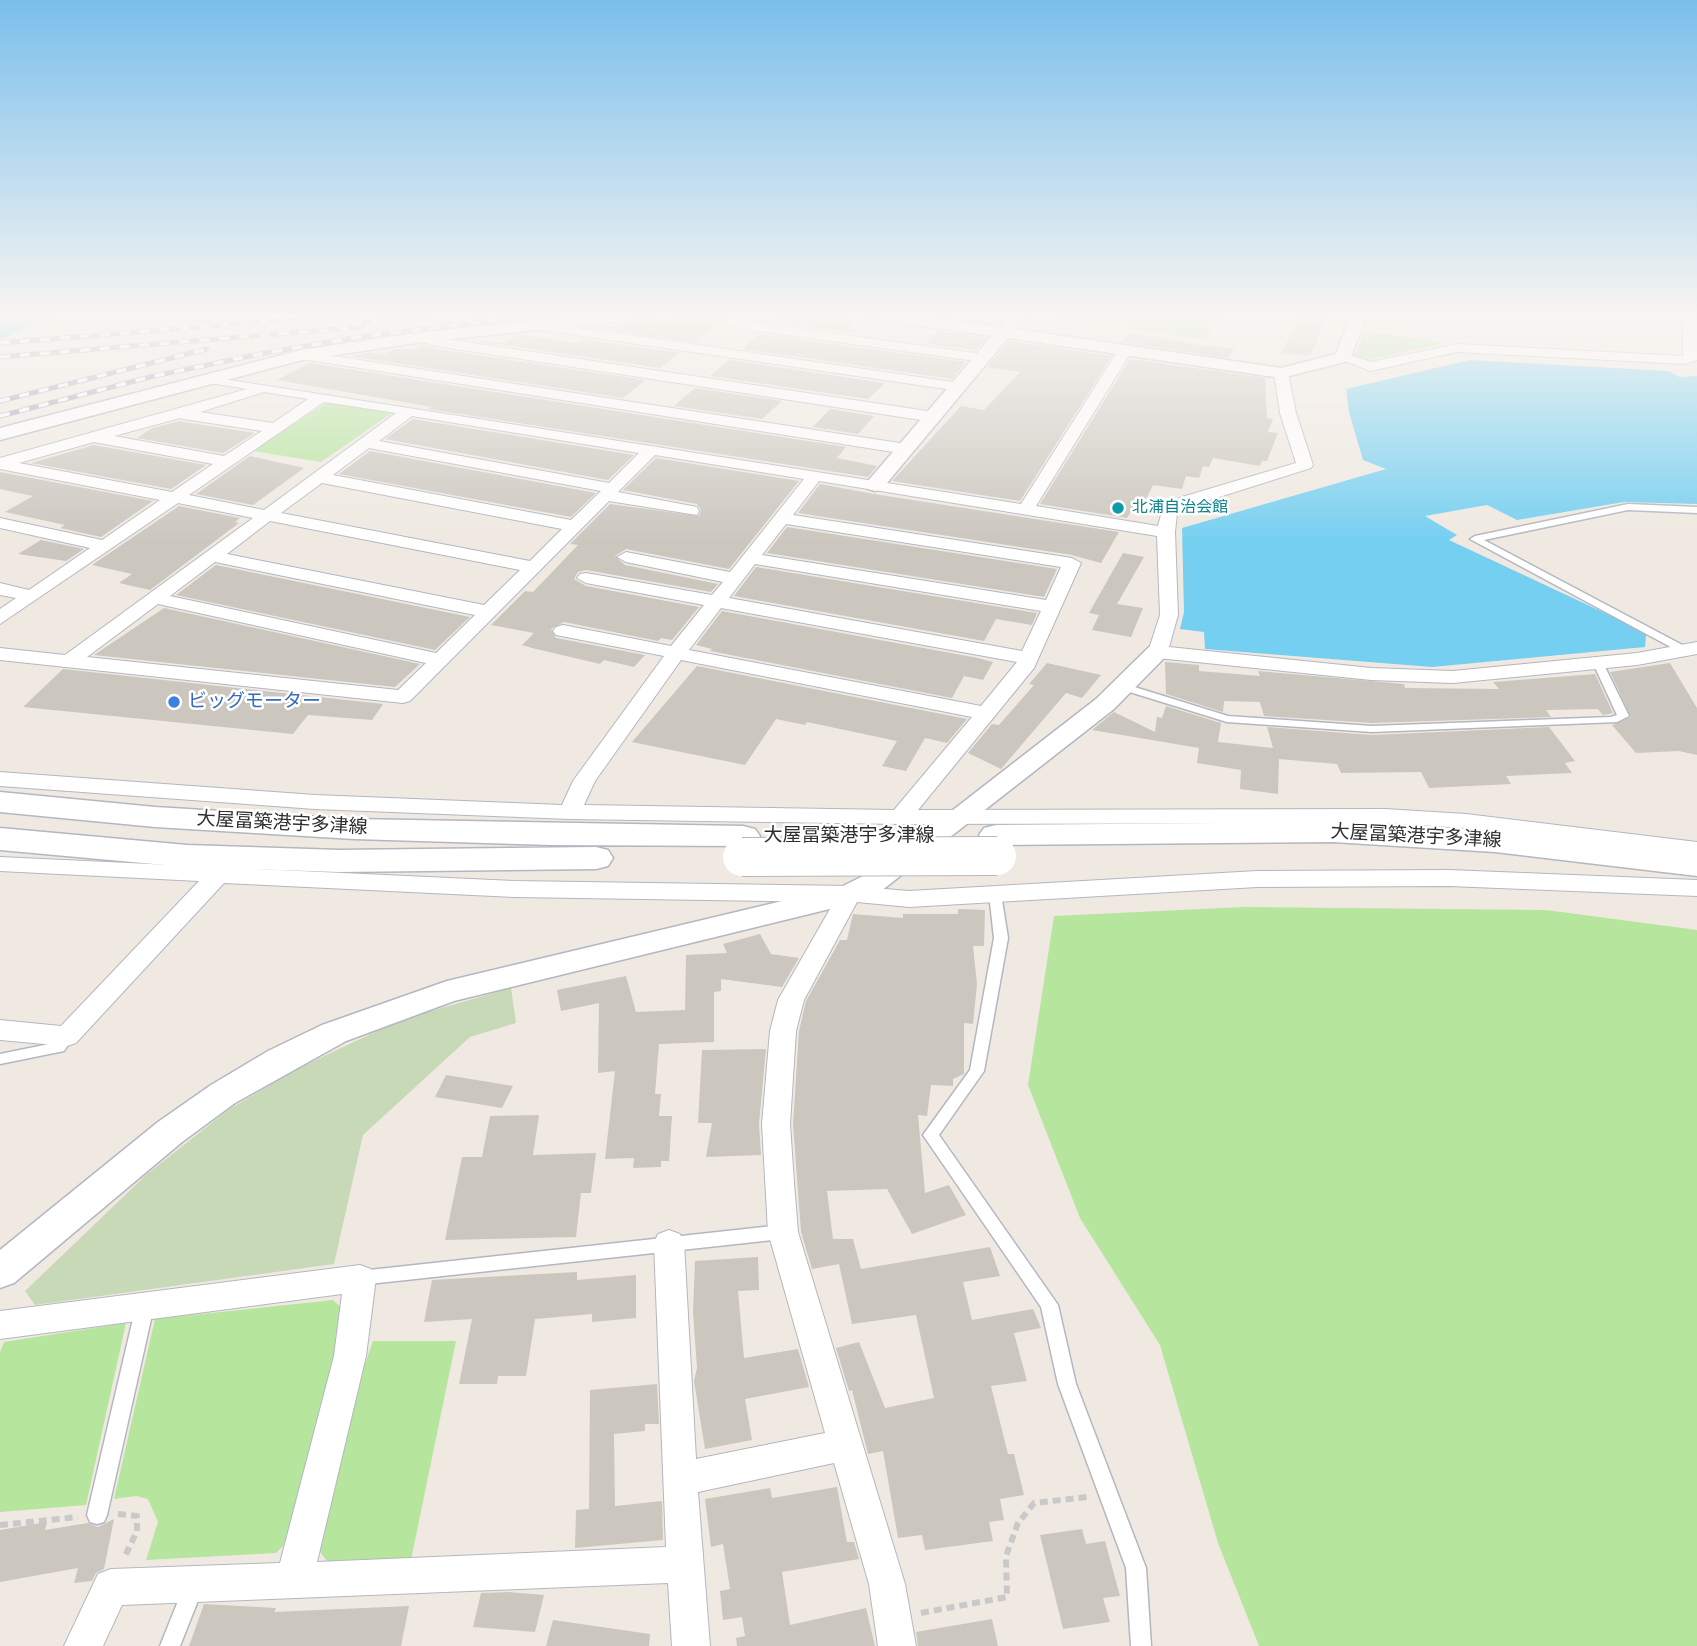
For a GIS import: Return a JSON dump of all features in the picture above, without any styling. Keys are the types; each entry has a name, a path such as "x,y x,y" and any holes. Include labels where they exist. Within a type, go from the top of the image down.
{"main road":[{"name":"大屋冨築港宇多津線","path":"0,802 155,817 354,829 551,835 742,847"},
{"name":"大屋冨築港宇多津線","path":"997,846 1346,832 1495,841 1697,866"},
{"name":"大屋冨築港宇多津線","path":"0,839 187,856 340,861 742,847 997,846 1423,856 1512,862 1697,887"}],"street":[{"path":"0,434 168,390"},
{"path":"0,464 88,436 265,390"},
{"path":"273,390 1166,532"},
{"path":"531,390 905,449"},
{"path":"632,405 649,390"},
{"path":"750,390 934,417"},
{"path":"875,485 958,390"},
{"path":"1025,510 1100,390"},
{"path":"0,1272 170,1132 223,1094 280,1060 334,1033 447,992 850,894 887,874 1124,687 1158,652 1169,615 1166,532 1169,511 1188,501 1305,465 1288,413 1284,390"},
{"path":"0,618 321,397"},
{"path":"174,412 275,428"},
{"path":"68,662 408,412"},
{"path":"88,436 230,462"},
{"path":"365,443 691,511"},
{"path":"3,657 402,696 652,449"},
{"path":"0,464 534,567"},
{"path":"570,812 584,781 712,603 815,476"},
{"path":"318,477 574,526"},
{"path":"781,518 1072,563 1024,668 900,817"},
{"path":"0,523 107,545"},
{"path":"212,556 489,612"},
{"path":"626,557 732,578"},
{"path":"748,558 1052,607"},
{"path":"586,579 1028,658"},
{"path":"0,589 32,596"},
{"path":"155,598 440,660"},
{"path":"569,636 676,653 985,713"},
{"path":"1158,652 1371,674 1453,677 1598,663 1690,649"},
{"path":"0,779 315,802 570,812 900,817 1385,816 1493,823 1697,849"},
{"path":"0,864 514,889 850,894 909,899 1164,883 1344,877 1697,887"},
{"path":"887,874 890,885 909,899"},
{"path":"0,1030 67,1036 218,875"},
{"path":"850,894 791,1000 783,1031 776,1124 783,1232 843,1445 887,1584 895,1632"},
{"path":"669,1243 679,1479 691,1646"},
{"path":"0,1325 360,1278 350,1356 294,1581"},
{"path":"679,1479 843,1445"},
{"path":"83,1646 111,1587 686,1564"}],"lane":[{"path":"1690,649 1475,539 1628,507 1697,510"},
{"path":"1124,687 1227,719 1280,723 1372,729 1613,720 1623,716 1598,663"},
{"path":"995,894 1001,938 977,1071 931,1135 1049,1305 1067,1384 1136,1568 1141,1646"},
{"path":"0,1059 59,1047 67,1036"},
{"path":"360,1278 783,1232"},
{"path":"97,1516 146,1306"},
{"path":"170,1646 194,1585"}],"path":[{"path":"895,1632 1007,1597 1006,1556 1018,1523 1034,1503 1109,1494"}],"green space":[{"path":"326,403 392,413 321,462 253,451"},
{"path":"1244,907 1546,910 1697,930 1697,1646 1259,1646 1218,1543 1160,1345 1080,1218 1028,1085 1054,916"},
{"path":"511,988 516,1023 470,1037 363,1135 334,1264 35,1305 25,1291 146,1175 228,1110 297,1069 400,1020"},
{"path":"333,1300 344,1310 328,1400 289,1540 276,1553 146,1560 158,1522 148,1499 136,1496 114,1499 155,1319"},
{"path":"126,1323 86,1505 0,1512 0,1352 4,1342"},
{"path":"373,1341 456,1341 411,1560 331,1566 314,1544 344,1425"}],"water":[{"path":"1346,390 1697,390 1697,504 1624,502 1517,520 1487,505 1425,516 1457,535 1449,540 1639,629 1646,635 1645,647 1432,667 1205,649 1204,632 1180,629 1184,612 1182,528 1386,469 1363,460 1349,412"}],"building":[{"path":"333,390 481,390 846,447 837,458 877,466 868,477 428,409 432,407"},
{"path":"570,390 633,390 623,398"},
{"path":"693,390 782,401 762,419 674,406"},
{"path":"805,390 878,390 868,399"},
{"path":"1003,390 1091,390 1020,501 892,481 961,406 984,410"},
{"path":"1111,390 1266,390 1267,418 1273,419 1268,432 1278,433 1267,461 1262,461 1260,466 1213,458 1209,467 1203,466 1199,478 1186,476 1182,489 1153,485 1146,499 1139,498 1127,518 1040,504"},
{"path":"830,409 874,416 858,434 813,427"},
{"path":"413,419 634,455 608,480 385,439"},
{"path":"180,421 255,433 223,453 137,438 152,428"},
{"path":"94,445 206,465 171,489 31,463"},
{"path":"370,451 596,493 571,517 339,474"},
{"path":"250,456 304,468 253,505 196,494"},
{"path":"656,458 799,481 729,569 626,549 615,556 625,565 718,584 711,592 586,570 578,572 574,579 586,586 699,607 672,640 661,638 658,641 564,622 551,629 556,638 645,655 634,667 604,660 600,664 532,648 522,645 534,633 491,625 525,591 533,592 578,545 570,544 610,504 699,516 701,510 697,504 623,490"},
{"path":"0,472 153,501 101,537 60,528 65,525 5,512 33,496 0,489"},
{"path":"820,484 1119,532 1101,563 1072,555 798,513"},
{"path":"179,506 240,518 235,522 239,523 150,590 119,583 132,574 92,565"},
{"path":"787,527 1057,569 1044,597 767,553"},
{"path":"41,540 84,549 66,561 18,554"},
{"path":"1123,553 1144,557 1117,604 1143,608 1131,637 1092,630 1099,615 1089,613"},
{"path":"216,565 470,617 435,650 176,595"},
{"path":"756,567 1037,613 1032,625 996,619 984,641 734,596"},
{"path":"164,608 420,664 395,687 94,655"},
{"path":"722,611 993,662 983,680 964,676 952,698 710,651 712,649 696,645"},
{"path":"1165,662 1199,665 1199,671 1260,676 1258,671 1404,684 1405,688 1499,689 1493,682 1595,674 1613,713 1603,715 1598,709 1546,710 1551,717 1372,723 1264,716 1260,702 1224,701 1223,712 1166,694"},
{"path":"1047,663 1101,675 1082,698 1066,693 1001,769 968,753 992,724 999,725 1034,685 1029,684"},
{"path":"1670,663 1697,708 1697,755 1679,751 1636,753 1612,725 1631,717 1610,672"},
{"path":"697,666 967,719 947,743 925,738 906,771 882,766 897,741 807,722 805,725 776,719 745,765 632,742"},
{"name":"ビッグモーター","path":"63,669 383,704 372,720 308,715 293,734 23,707"},
{"path":"1166,706 1221,723 1218,742 1273,748 1267,727 1372,735 1549,727 1575,761 1565,763 1572,773 1506,776 1511,784 1429,788 1421,772 1341,773 1337,764 1279,759 1278,794 1240,789 1241,770 1197,763 1199,748 1092,730 1114,712 1155,732 1157,717 1162,718"},
{"path":"958,909 985,910 984,946 973,946 977,984 973,1024 964,1023 964,1074 953,1079 953,1086 931,1085 927,1116 918,1115 925,1193 949,1185 966,1215 912,1234 887,1189 827,1191 833,1239 853,1239 861,1269 990,1247 1000,1276 963,1282 972,1320 1033,1309 1041,1328 1014,1333 1027,1381 991,1386 1008,1454 1014,1454 1024,1495 1000,1499 1004,1520 989,1522 993,1541 925,1550 922,1535 898,1538 883,1451 868,1454 852,1390 849,1391 836,1348 859,1342 885,1408 934,1398 916,1315 852,1324 839,1264 812,1269 801,1232 793,1124 799,1031 806,1001 840,940 847,940 853,914 903,918 903,914 958,914"},
{"path":"760,934 771,954 799,958 782,987 721,979 721,991 714,992 714,1042 659,1044 655,1094 661,1094 659,1116 672,1116 669,1161 661,1161 661,1167 633,1168 634,1158 605,1159 615,1071 598,1073 599,1003 561,1011 557,990 626,976 636,1012 685,1010 686,955 727,953 723,944"},
{"path":"766,1049 759,1124 761,1155 706,1157 712,1123 698,1123 702,1050"},
{"path":"446,1075 513,1086 502,1108 435,1097"},
{"path":"539,1115 533,1155 596,1153 591,1193 581,1193 576,1237 445,1240 462,1157 482,1157 490,1116"},
{"path":"758,1257 759,1290 738,1291 744,1358 798,1349 809,1387 745,1399 752,1440 705,1449 694,1381 697,1368 693,1312 695,1261"},
{"path":"577,1272 577,1280 636,1275 636,1318 592,1322 592,1314 535,1319 526,1376 498,1376 497,1384 459,1384 472,1319 424,1322 432,1280"},
{"path":"657,1384 659,1424 645,1424 645,1431 614,1434 615,1506 662,1501 663,1540 575,1548 576,1510 589,1509 590,1390"},
{"path":"837,1487 847,1542 854,1542 859,1559 782,1572 790,1625 866,1608 875,1646 737,1646 736,1638 745,1636 742,1617 723,1620 720,1591 730,1589 723,1544 711,1547 705,1499 770,1488 772,1498"},
{"path":"114,1519 104,1569 96,1573 92,1581 74,1583 78,1568 0,1582 0,1530 47,1522 45,1530 88,1523 98,1527"},
{"path":"1082,1529 1086,1544 1105,1541 1120,1596 1103,1598 1110,1622 1063,1629 1040,1535"},
{"path":"481,1593 544,1595 535,1632 473,1627"},
{"path":"204,1604 276,1608 274,1612 409,1606 401,1646 189,1646"},
{"path":"992,1619 998,1646 918,1646 916,1632"},
{"path":"553,1620 650,1634 649,1646 546,1646"}],"railway":[{"path":"0,401 45,390"},
{"path":"0,416 101,390"}],"place":[{"name":"北浦自治会館","path":"1118,508"},
{"name":"ビッグモーター","path":"174,702"}]}
